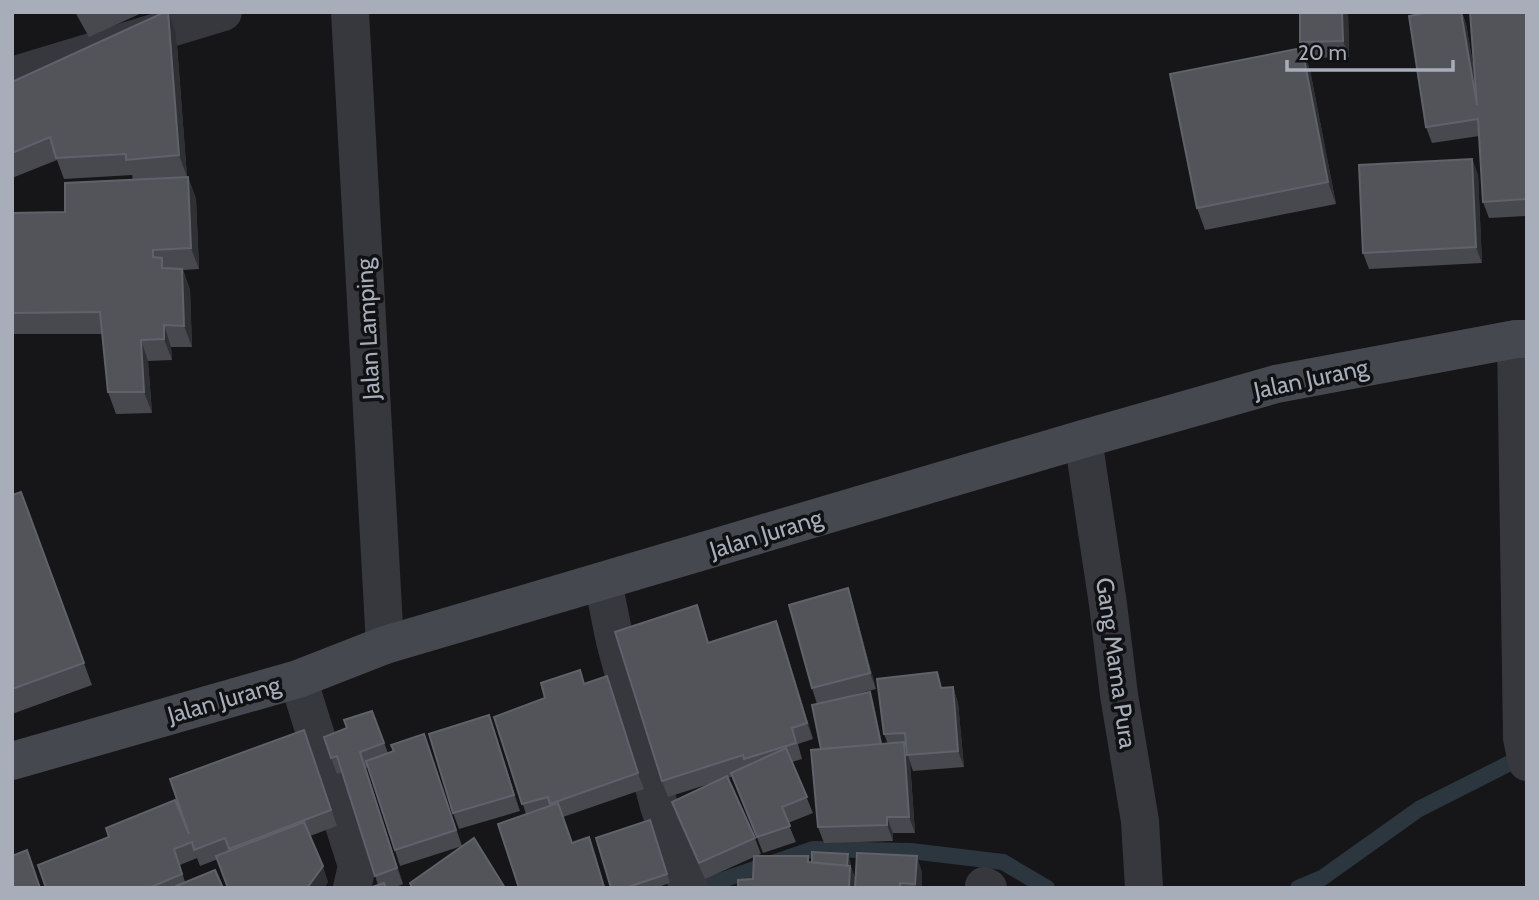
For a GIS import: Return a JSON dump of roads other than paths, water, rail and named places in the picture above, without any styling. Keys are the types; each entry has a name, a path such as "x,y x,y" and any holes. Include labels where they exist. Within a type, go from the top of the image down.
{"main road":[{"name":"Jalan Jurang","path":"12,761 298,679 385,645 1276,384 1521,339"}],"street":[{"path":"12,76 223,12"},
{"name":"Jalan Lamping","path":"350,12 385,645"},
{"path":"1521,339 1522,738 1527,762"},
{"name":"Gang Mama Pura","path":"1083,439 1119,695 1140,821 1143,888"},
{"path":"603,582 615,641 659,806 689,888"},
{"path":"298,679 358,866 352,888"}],"waterway":[{"path":"1298,888 1322,878 1419,809 1508,764"},
{"path":"702,887 813,849 911,851 1003,862 1047,888"}]}
